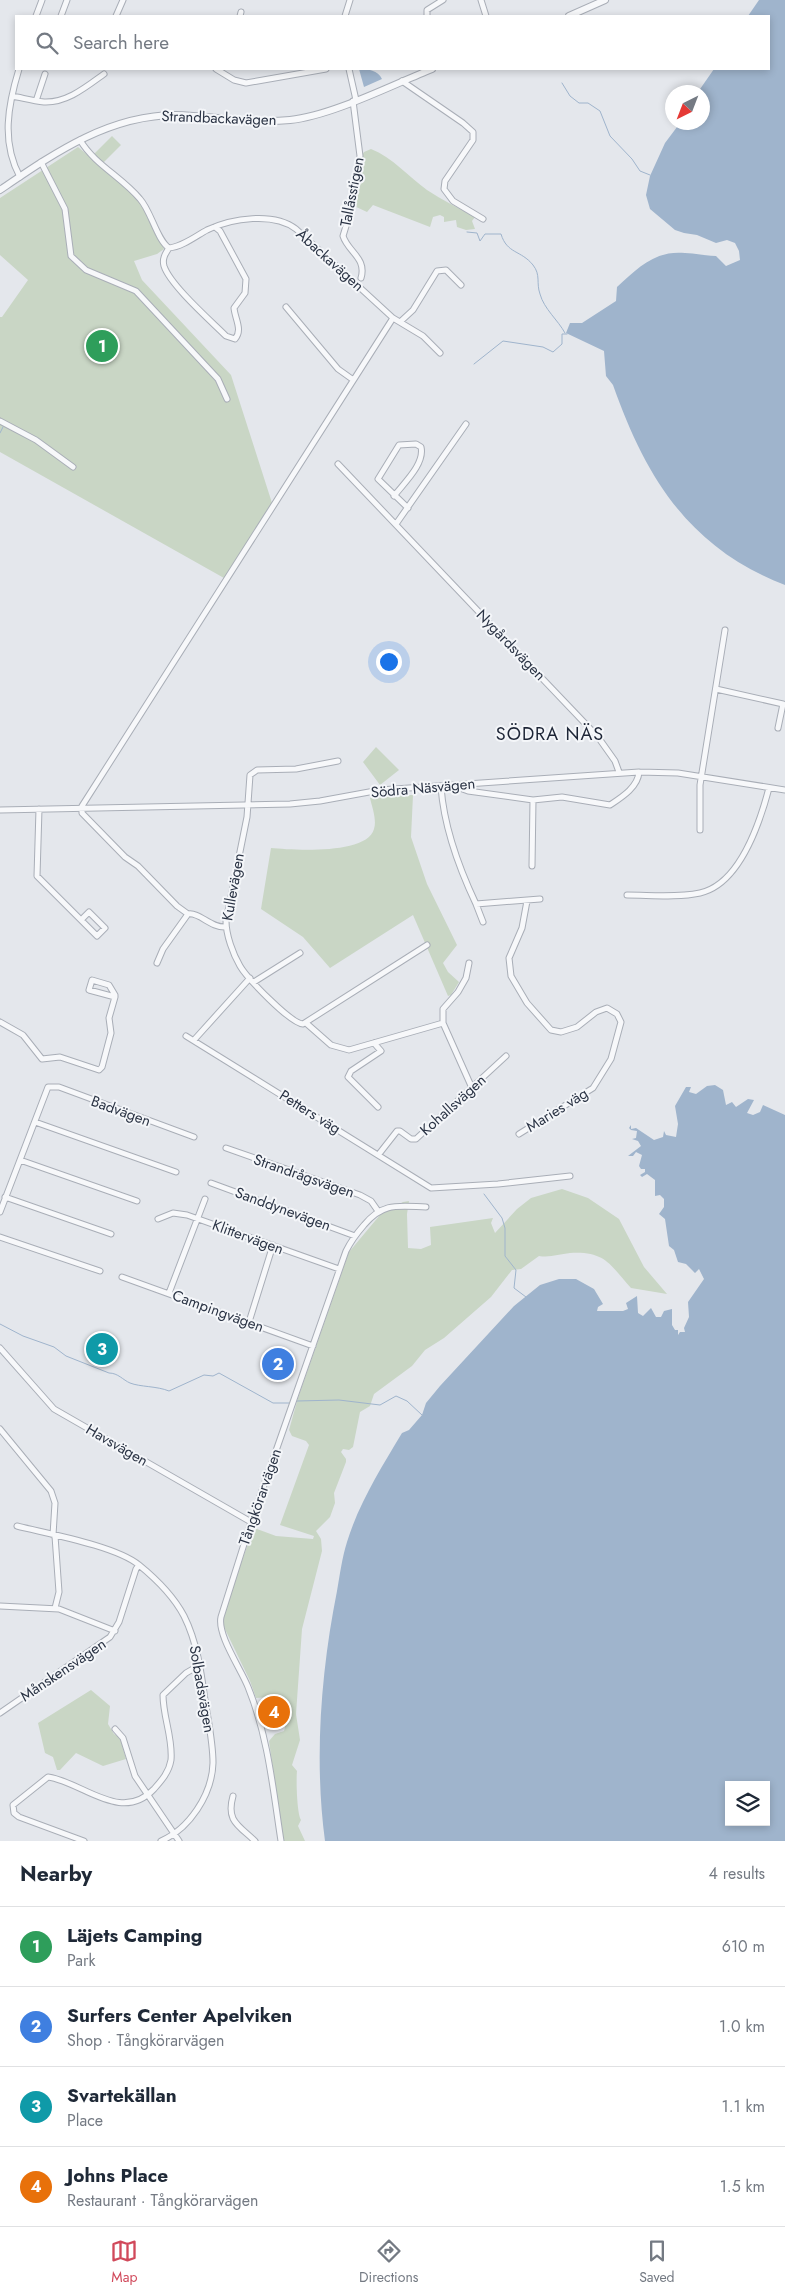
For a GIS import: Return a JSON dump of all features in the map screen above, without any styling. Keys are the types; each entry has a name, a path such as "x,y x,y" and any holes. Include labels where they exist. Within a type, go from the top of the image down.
{"street":[{"path":"36,15 42,0"},
{"path":"61,15 67,0"},
{"path":"116,15 122,0"},
{"path":"345,15 350,0"},
{"path":"427,15 427,10 443,0"},
{"path":"481,0 486,15"},
{"path":"570,15 605,0"},
{"path":"18,70 7,132 8,148 20,177"},
{"path":"225,71 234,80 246,83 320,70"},
{"name":"Tallåsstigen","path":"349,70 360,156 350,213 343,236 359,258 362,270 361,278"},
{"path":"414,76 417,70"},
{"name":"Strandbackavägen","path":"0,190 41,162 80,140 111,126 149,116 185,115 290,120 320,113 429,70"},
{"path":"36,101 45,74"},
{"path":"12,96 46,102 64,99 83,89 104,74"},
{"path":"402,81 464,123 472,132 473,140 445,181 444,189 453,201 483,219"},
{"path":"80,140 108,172 141,199 148,209 163,242 169,248 164,260 165,267 172,279 226,336 235,338 239,328 234,308 245,293 246,279 220,231 215,227"},
{"path":"41,162 65,209 71,256 86,270 136,291 218,379 227,399"},
{"name":"Åbackavägen","path":"169,248 215,227 242,221 274,219 289,223 393,318 422,336 440,353"},
{"path":"400,322 413,310 437,271 446,270 461,285"},
{"path":"286,307 338,369 352,379"},
{"path":"226,927 214,926 195,915 188,914 106,838 82,813 81,809 352,379 393,318"},
{"path":"0,421 36,440 73,468"},
{"path":"396,524 466,424"},
{"path":"394,496 420,461 421,447 416,444 399,446 378,479 394,496 408,508"},
{"name":"Nygårdsvägen","path":"338,464 598,737 615,761 619,772"},
{"path":"700,830 698,804 701,776 725,630"},
{"path":"716,689 783,704 778,728"},
{"name":"Kullevägen","path":"338,761 296,769 256,771 250,775 248,805 232,882 226,927 237,960 252,980 292,1020 300,1024 306,1023 331,1045 338,1048 353,1050 443,1023"},
{"name":"Södra Näsvägen","path":"0,810 309,803 380,790 454,786 619,772 701,776 785,790"},
{"path":"454,786 468,791 533,800 562,797 610,805 628,791 637,780 639,772"},
{"path":"441,786 446,820 455,852 483,922"},
{"path":"627,895 702,892 718,882 734,869 747,850 758,827 769,788"},
{"path":"532,866 533,800"},
{"path":"39,809 37,876 81,920 97,936 105,928 89,912 81,920"},
{"path":"476,904 540,899"},
{"name":"Maries väg","path":"519,1134 593,1088 612,1059 621,1022 612,1010 600,1009 577,1027 561,1032 551,1030 526,1003 511,976 509,958 522,928 527,901"},
{"path":"157,963 163,949 188,914"},
{"path":"306,1023 427,945"},
{"path":"194,1040 252,980 300,953"},
{"path":"469,963 466,978 458,992 443,1009 443,1023 472,1088"},
{"path":"0,1022 24,1035 42,1059 60,1057 99,1070 102,1067 111,1033 109,1018 115,993 108,985 92,980 90,990 114,997"},
{"name":"Petters väg","path":"186,1036 434,1188 498,1184 570,1176"},
{"path":"374,1043 381,1051 351,1071 348,1077 378,1107"},
{"name":"Kohallsvägen","path":"379,1154 397,1131 411,1139 416,1139 506,1056"},
{"name":"Badvägen","path":"35,1122 48,1087 58,1087 194,1137"},
{"path":"0,1212 35,1122 176,1172"},
{"name":"Strandrågsvägen","path":"226,1148 360,1195 371,1201 378,1211"},
{"path":"20,1160 137,1201"},
{"name":"Sanddynevägen","path":"211,1183 355,1236"},
{"path":"5,1197 111,1234"},
{"path":"169,1293 205,1199"},
{"path":"378,1211 398,1206 426,1206"},
{"name":"Tångkörarvägen","path":"281,1841 261,1725 246,1680 220,1626 251,1522 338,1269 355,1236 378,1211"},
{"name":"Klittervägen","path":"158,1219 173,1213 198,1219 338,1269"},
{"path":"0,1237 100,1271"},
{"path":"249,1322 273,1246"},
{"name":"Campingvägen","path":"122,1277 313,1346"},
{"name":"Havsvägen","path":"0,1348 54,1409 251,1522"},
{"path":"0,1429 51,1491 55,1503 54,1535 58,1592 55,1608"},
{"name":"Solbadsvägen","path":"18,1526 120,1553 140,1565 183,1614 200,1665 213,1765 208,1785 196,1812 175,1834 161,1841"},
{"name":"Månskensvägen","path":"0,1713 103,1644 115,1631 136,1569 140,1565"},
{"path":"0,1606 55,1608 115,1631"},
{"path":"84,1841 19,1817 13,1810 13,1805 18,1799 48,1778 118,1803 136,1801 148,1795 167,1773 171,1759 163,1695 181,1678 200,1665"},
{"path":"115,1729 124,1738 133,1772 179,1841"},
{"path":"233,1796 229,1810 231,1817 255,1841"}],"green space":[{"path":"112,136 121,145 103,163 94,154"},
{"path":"78,147 131,191 146,209 164,249 157,254 134,261 142,280 231,375 272,503 224,578 0,452 0,317 2,317 28,280 0,255 0,198"},
{"path":"371,149 393,162 427,190 475,217 472,221 475,229 466,230 457,227 456,220 444,222 444,217 440,215 433,217 430,227 373,205 367,212 352,205 362,172 361,157 364,152"},
{"path":"376,747 399,770 380,785 363,762"},
{"path":"378,795 413,795 411,837 427,884 457,945 443,963 448,972 459,982 451,995 448,996 413,915 330,968 303,937 261,909 271,848 311,850 344,847 358,843 368,837 374,829 375,818 370,798"},
{"path":"562,1189 588,1198 619,1219 644,1267 667,1294 631,1288 612,1266 600,1257 592,1254 570,1253 539,1256 521,1269 512,1270 491,1297 444,1338 425,1350 412,1366 374,1394 370,1406 360,1412 353,1447 349,1450 343,1449 341,1452 346,1462 334,1493 335,1503 330,1517 316,1531 321,1539 322,1551 302,1629 296,1714 300,1740 292,1765 297,1771 298,1804 301,1820 298,1826 305,1841 283,1841 269,1741 275,1734 284,1731 286,1722 284,1709 279,1696 256,1698 250,1681 223,1625 225,1610 253,1529 276,1536 313,1539 314,1536 280,1525 309,1445 306,1441 292,1436 289,1430 298,1398 349,1252 380,1215 403,1202 409,1201 407,1214 408,1248 421,1249 431,1245 430,1227 493,1218 491,1223 495,1233 517,1209 531,1198"},
{"path":"91,1690 110,1706 108,1724 114,1734 120,1738 126,1759 103,1766 76,1753 60,1770 57,1770 53,1757 45,1753 38,1723"}],"water":[{"path":"759,0 785,0 785,585 751,570 722,551 697,530 675,506 640,450 613,385 606,376 604,351 566,333 570,323 582,323 616,301 617,287 640,267 656,257 674,253 716,256 726,266 740,260 739,251 735,243 727,240 716,243 697,235 675,230 650,209 646,195 650,176 665,143 675,130 710,130 710,85 703,85 713,70 770,70 770,15 749,15"},
{"path":"359,70 375,72 382,79 364,87"},
{"path":"715,1085 723,1090 726,1105 732,1102 736,1107 748,1099 754,1100 747,1113 753,1115 760,1112 763,1105 785,1115 785,1841 325,1841 320,1779 323,1684 331,1621 344,1554 352,1528 364,1500 402,1433 409,1430 422,1415 426,1403 514,1306 540,1285 559,1279 576,1279 594,1289 603,1304 598,1307 597,1311 623,1311 628,1309 626,1303 637,1296 638,1313 643,1316 651,1308 656,1317 661,1317 664,1311 672,1309 672,1325 675,1330 678,1330 678,1335 680,1332 685,1332 684,1328 689,1317 688,1302 704,1279 699,1269 695,1273 686,1264 678,1262 674,1250 669,1246 665,1219 659,1214 664,1207 664,1199 660,1195 655,1196 655,1180 647,1174 642,1177 640,1175 645,1172 645,1169 641,1169 639,1166 642,1155 636,1152 633,1156 628,1156 641,1146 638,1141 632,1139 636,1138 637,1131 631,1130 629,1128 631,1125 631,1129 636,1128 654,1140 663,1137 664,1131 666,1135 676,1137 678,1124 675,1106 686,1087 691,1087 689,1092 696,1094 707,1086"}],"waterway":[{"path":"562,83 570,96 579,103 588,103 600,111 610,136 632,159 640,171 650,175"},
{"path":"467,232 477,233 480,241 485,234 501,234 511,249 533,265 537,272 542,299 565,333"},
{"path":"474,364 503,341 543,347 553,352 562,344 562,334 567,334"},
{"path":"0,433 3,427"},
{"path":"484,1194 502,1218 505,1228 505,1256 516,1270 514,1288 526,1297"},
{"path":"0,1324 23,1336 54,1347 66,1356 115,1374 134,1384 169,1391 204,1375 213,1376 219,1373 273,1403 289,1403"},
{"path":"297,1401 339,1400 380,1405 396,1396 407,1401 422,1415"}],"place":[{"name":"Läjets Camping","path":"102,346"},
{"name":"Svartekällan","path":"102,1349"},
{"name":"Surfers Center Apelviken","path":"278,1364"},
{"name":"Johns Place","path":"274,1712"}],"district":[{"name":"SÖDRA NÄS","path":"550,734"}]}
